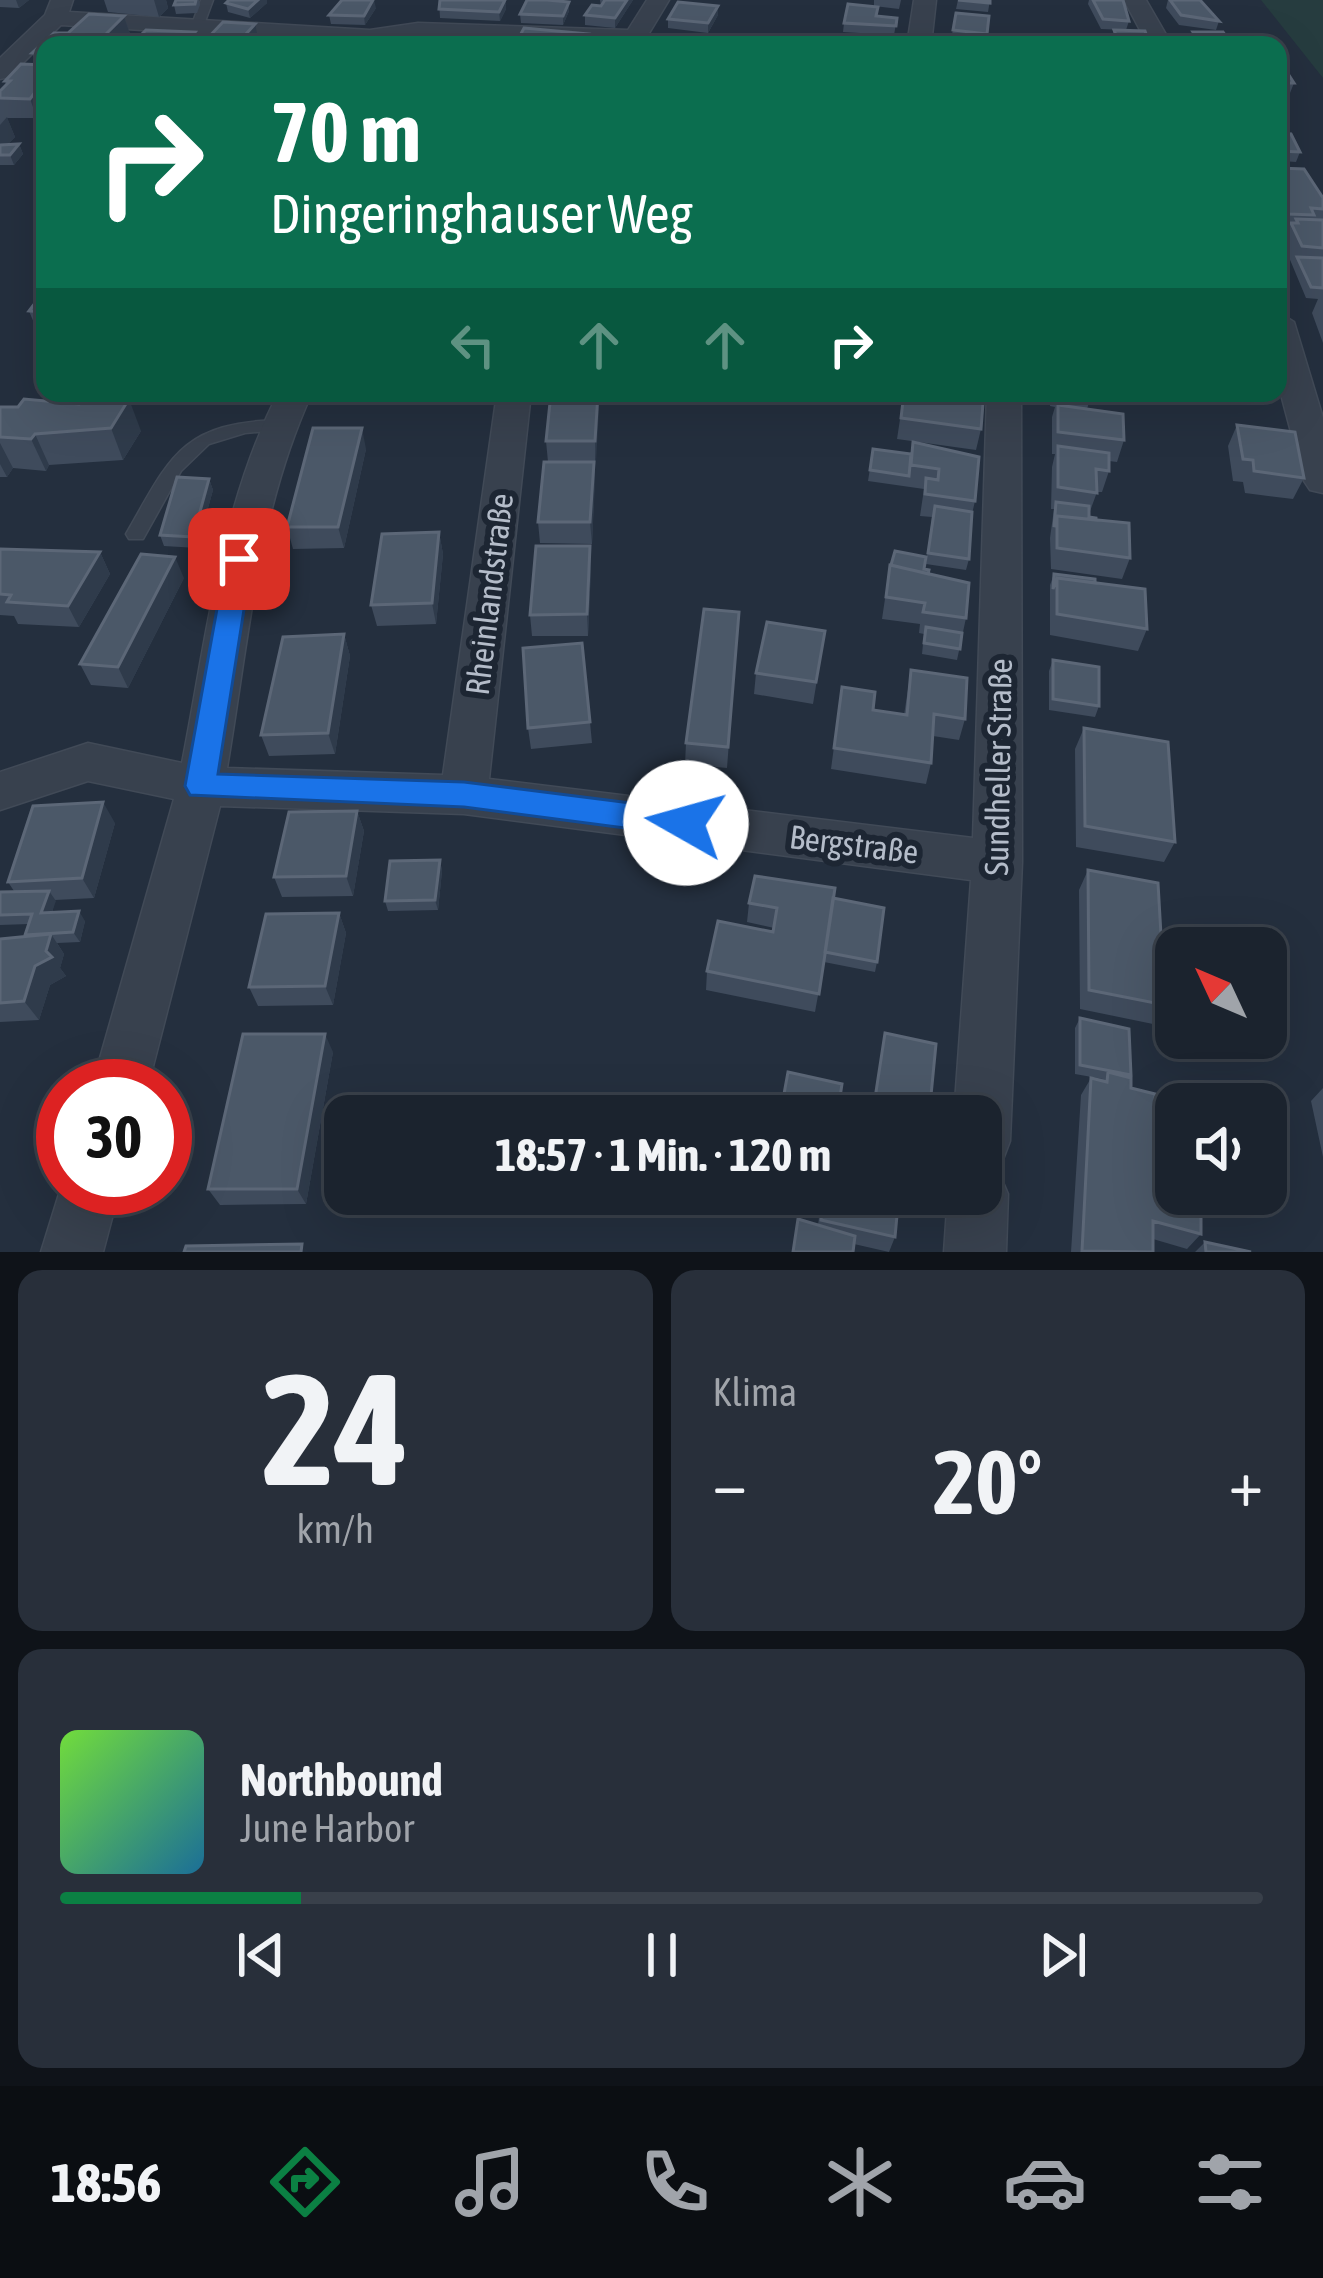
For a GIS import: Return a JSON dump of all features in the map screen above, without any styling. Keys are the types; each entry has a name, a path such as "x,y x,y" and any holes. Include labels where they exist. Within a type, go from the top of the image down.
{"street":[{"path":"417,36 428,0"},
{"path":"635,36 658,0"},
{"path":"920,36 925,0"},
{"path":"1135,0 1155,36"},
{"path":"0,72 58,9 260,36"},
{"path":"1287,354 1323,482"},
{"name":"Rheinlandstraße","path":"464,795 513,402"},
{"name":"Sundheller Straße","path":"984,1095 997,862 1004,402"},
{"path":"127,1059 201,786 244,525 285,410"},
{"name":"Bergstraße","path":"0,791 88,762 201,786 464,795 997,862"},
{"path":"72,1252 83,1215"},
{"path":"975,1252 977,1215"}],"lane":[{"path":"197,26 207,0"},
{"path":"136,534 172,472 197,442 285,410"}],"green space":[{"path":"1261,0 1323,0 1323,78"}],"building":[{"path":"176,0 196,0 195,4 174,5"},
{"path":"258,0 248,9 226,3"},
{"path":"342,0 373,0 364,16 329,15"},
{"path":"440,0 505,0 499,12 439,9"},
{"path":"527,0 569,2 563,16 520,14"},
{"path":"605,0 627,0 615,18 585,15 592,5 601,6"},
{"path":"1093,0 1123,0 1129,21 1103,19"},
{"path":"1170,0 1200,0 1219,21 1181,15"},
{"path":"678,2 718,6 708,23 668,19"},
{"path":"848,4 878,7 876,16 897,18 896,26 844,23"},
{"path":"956,13 989,16 987,34 953,30"},
{"path":"89,14 124,16 104,36 51,36 68,33"},
{"path":"223,22 255,24 244,36 210,36"},
{"path":"524,28 589,34 588,36 520,36"},
{"path":"146,30 195,32 191,36 140,36"},
{"path":"1114,30 1145,31 1147,36 1116,36"},
{"path":"1193,32 1223,32 1226,36 1196,36"},
{"path":"21,64 36,65 36,91 30,99 0,98 10,81 5,81"},
{"path":"1287,134 1291,134 1300,152 1287,151"},
{"path":"19,144 10,155 0,155 0,145"},
{"path":"1287,168 1304,169 1323,198 1323,209 1311,208 1314,215 1288,214"},
{"path":"1296,219 1323,220 1323,248 1302,246 1291,223 1298,223"},
{"path":"1297,257 1323,258 1323,288 1311,287"},
{"path":"24,399 127,402 111,428 35,434 31,439 0,437 0,407 18,407"},
{"path":"550,402 597,402 595,441 546,441"},
{"path":"903,402 983,403 981,429 901,418"},
{"path":"1058,405 1123,414 1124,440 1058,432"},
{"path":"1237,425 1295,432 1304,478 1254,471 1253,460 1243,459"},
{"path":"313,428 362,428 338,527 287,527"},
{"path":"913,442 979,457 975,501 925,494 926,478 938,480 939,469 911,465"},
{"path":"1058,446 1109,453 1109,471 1096,469 1097,493 1058,487"},
{"path":"873,449 911,454 909,476 870,470"},
{"path":"544,462 594,462 590,522 538,522"},
{"path":"177,477 209,479 193,537 160,535"},
{"path":"1056,502 1089,506 1089,517 1096,520 1057,516 1054,527"},
{"path":"935,506 972,512 969,559 928,553"},
{"path":"1057,516 1129,523 1130,558 1057,548"},
{"path":"439,532 432,603 371,605 382,534"},
{"path":"536,546 590,546 587,614 530,615"},
{"path":"0,549 100,552 68,606 7,602 11,595 0,594"},
{"path":"895,551 926,557 928,574 891,565"},
{"path":"141,554 175,557 118,667 80,664"},
{"path":"890,565 969,583 966,618 923,612 925,603 886,597"},
{"path":"1054,574 1095,579 1095,583 1057,578 1053,589"},
{"path":"1057,578 1145,589 1147,629 1057,614"},
{"path":"704,609 739,612 728,747 686,743"},
{"path":"767,622 825,631 816,682 756,673"},
{"path":"926,627 962,633 960,649 924,643"},
{"path":"344,634 328,733 261,735 283,637"},
{"path":"582,643 590,722 528,728 523,648"},
{"path":"1053,660 1099,667 1099,706 1053,699"},
{"path":"911,670 967,678 965,719 934,714 931,763 834,748 842,687 875,692 873,710 907,715"},
{"path":"1084,728 1168,742 1175,842 1085,826"},
{"path":"103,802 82,878 8,882 33,806"},
{"path":"357,811 346,876 274,877 289,812"},
{"path":"440,860 435,900 385,901 390,861"},
{"path":"1088,870 1158,883 1161,927 1155,927 1155,1003 1089,990"},
{"path":"755,876 835,888 819,994 707,971 718,921 773,932 777,908 749,903"},
{"path":"49,891 41,913 79,911 73,932 25,935 32,914 0,915 0,892"},
{"path":"833,898 884,908 877,962 825,952"},
{"path":"339,913 325,986 249,987 266,914"},
{"path":"51,934 46,951 52,957 35,966 24,1001 0,1003 0,939"},
{"path":"1080,1018 1129,1029 1131,1075 1080,1065"},
{"path":"885,1033 936,1044 931,1095 876,1095"},
{"path":"243,1034 325,1034 297,1189 208,1189"},
{"path":"788,1072 842,1084 840,1095 784,1095"},
{"path":"1108,1072 1131,1078 1131,1088 1155,1094 1155,1215 1201,1215 1201,1234 1153,1221 1153,1252 1082,1251 1091,1078 1107,1082"},
{"path":"822,1215 897,1215 895,1237 821,1220"},
{"path":"798,1219 855,1236 853,1252 793,1252"},
{"path":"1205,1242 1251,1252 1206,1252"},
{"path":"302,1244 301,1252 184,1252 186,1246"}],"route":[{"path":"239,559 201,786 464,795 686,823"}]}
